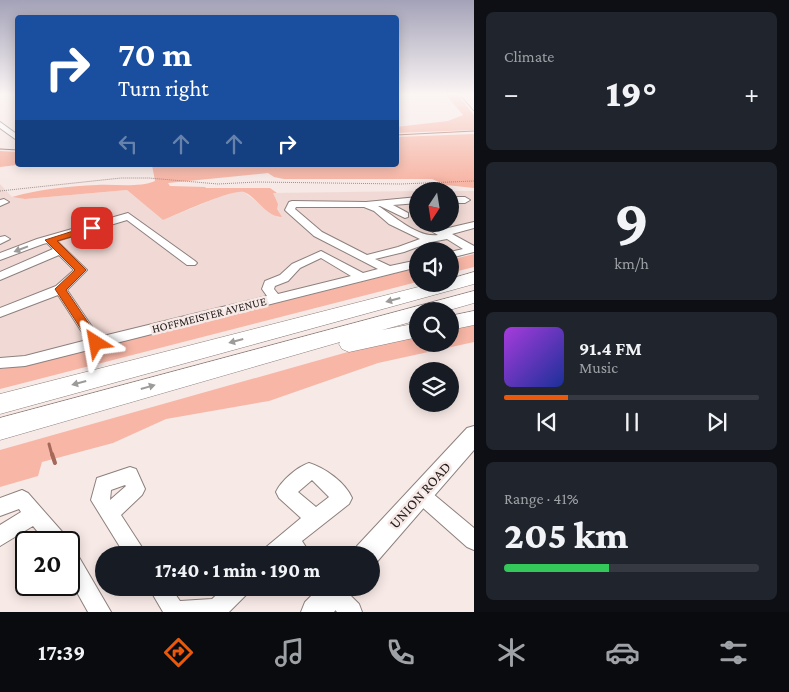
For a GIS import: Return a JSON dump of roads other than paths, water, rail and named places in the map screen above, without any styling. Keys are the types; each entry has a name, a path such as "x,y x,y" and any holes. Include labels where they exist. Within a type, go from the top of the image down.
{"highway":[{"path":"0,404 474,278"},
{"path":"456,302 474,297"},
{"path":"0,429 409,316"},
{"path":"459,321 474,318"},
{"path":"291,349 327,349 409,332"}],"main road":[{"name":"UNION ROAD","path":"374,546 474,435"},
{"path":"315,612 328,596"}],"street":[{"path":"0,124 15,136"},
{"path":"459,200 465,200"},
{"path":"388,270 318,234 290,210 292,204 365,204 409,201"},
{"path":"382,203 405,215"},
{"path":"365,204 393,222 429,240"},
{"path":"0,257 41,241 50,240 128,216 190,263"},
{"path":"366,259 377,254 400,250 474,225"},
{"path":"439,232 473,249"},
{"path":"0,313 60,289 81,270 50,240"},
{"path":"459,253 473,249"},
{"path":"0,276 60,250"},
{"path":"275,298 268,289 269,284 284,278 296,266 317,255 328,256 361,277"},
{"name":"HOFFMEISTER AVENUE","path":"0,364 25,361 409,265"},
{"path":"60,289 96,343"},
{"path":"420,494 474,540"},
{"path":"0,507 22,499 48,531"},
{"path":"109,513 131,546"},
{"path":"0,536 34,515"},
{"path":"282,546 315,519"},
{"path":"288,540 293,546"},
{"path":"80,578 100,612"},
{"path":"164,596 175,612 217,609 231,596"},
{"path":"338,596 351,612"}],"waterway":[{"path":"399,135 474,131"},
{"path":"0,149 15,150"},
{"path":"49,444 52,455"},
{"path":"52,454 55,463"}]}
